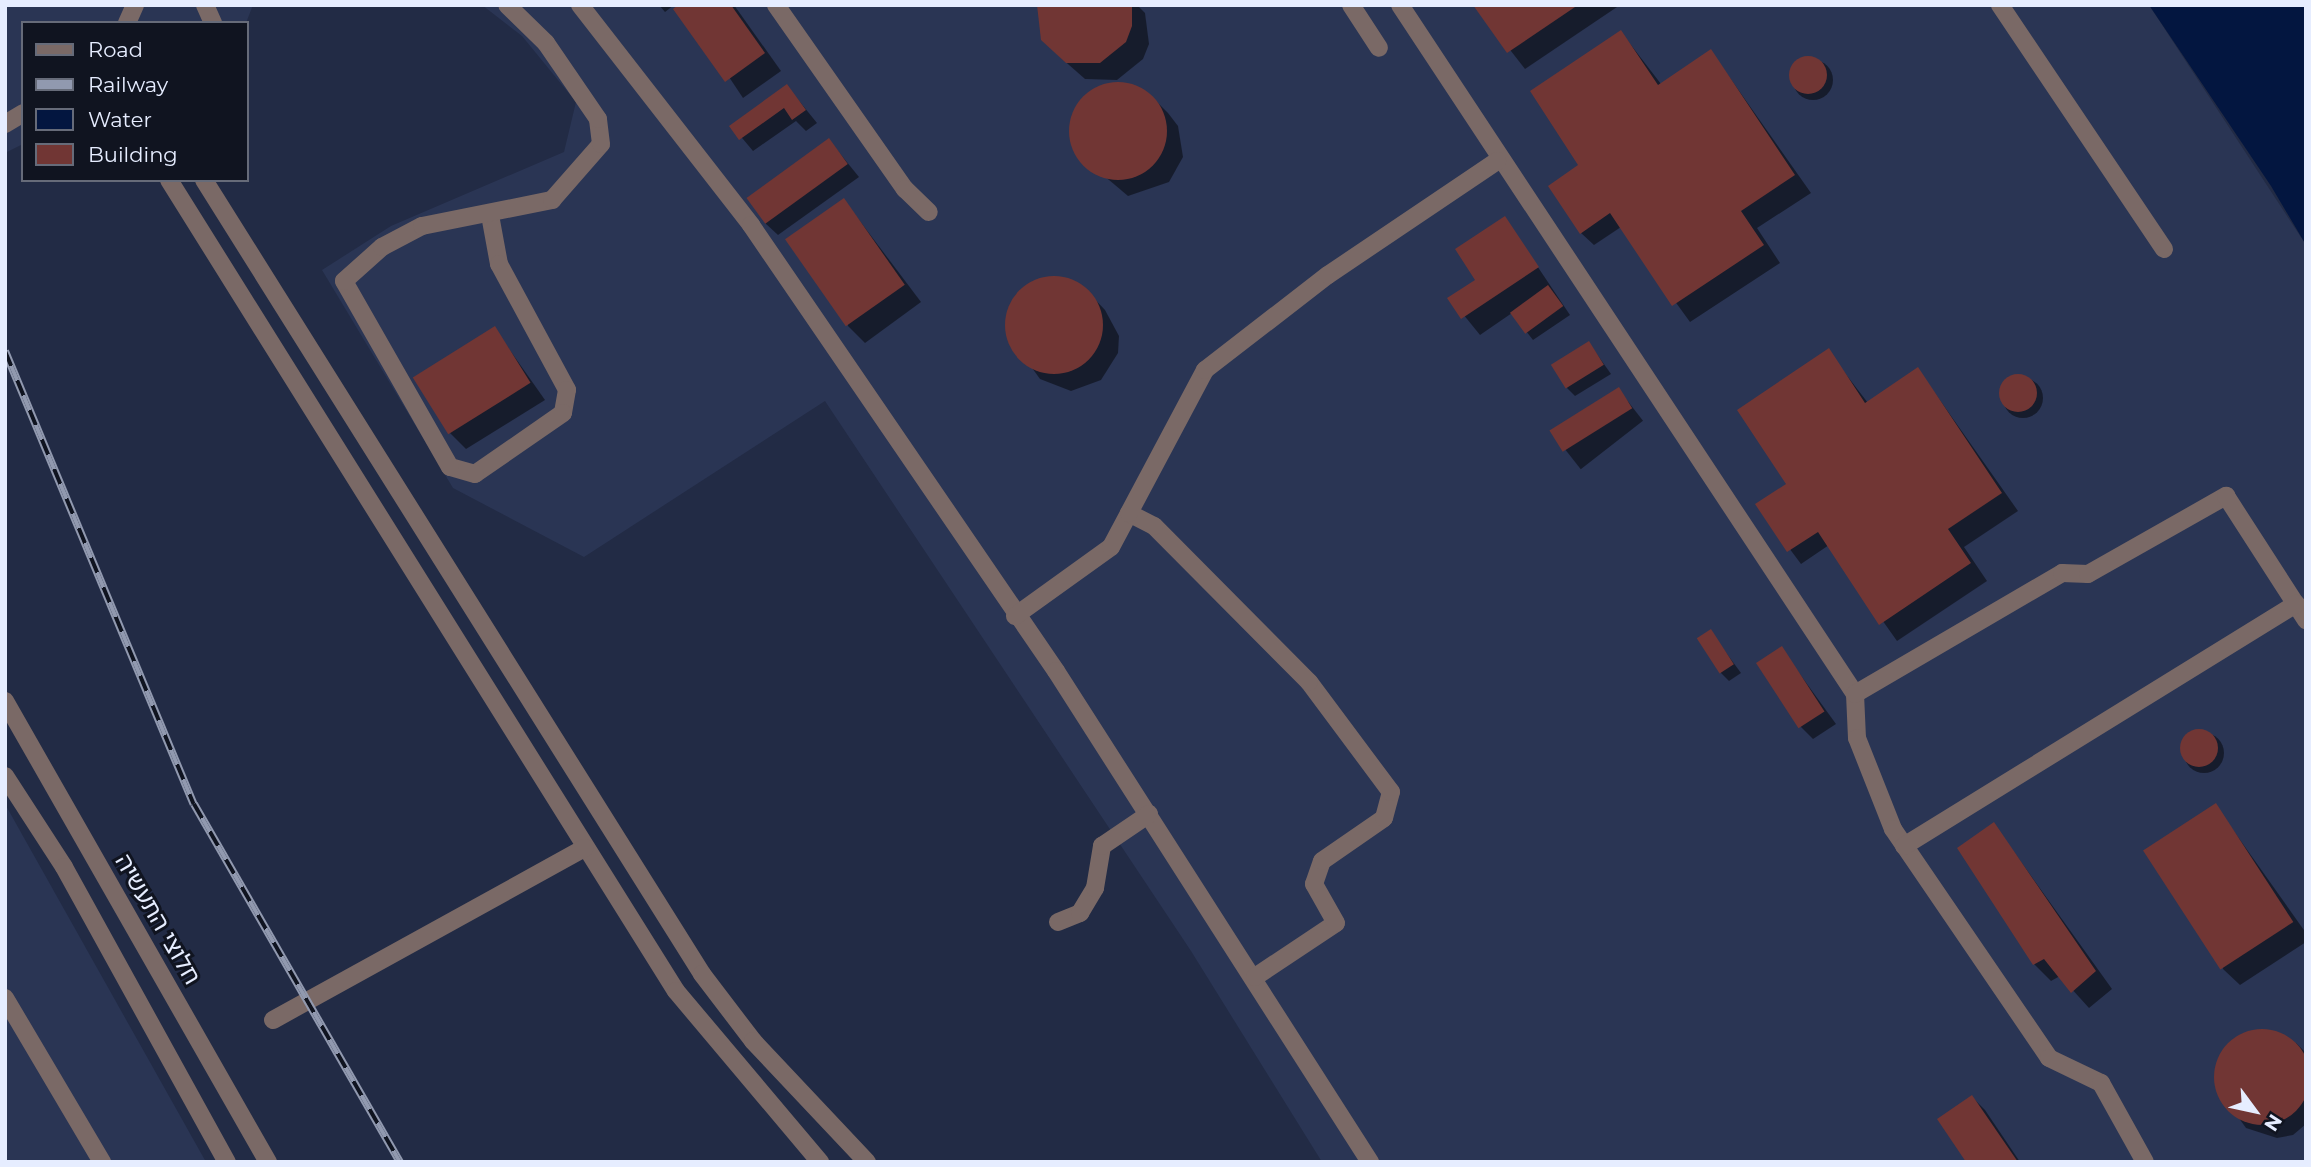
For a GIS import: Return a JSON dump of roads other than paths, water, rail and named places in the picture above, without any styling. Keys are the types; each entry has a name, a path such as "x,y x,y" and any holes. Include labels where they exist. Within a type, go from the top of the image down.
{"street":[{"path":"128,21 135,5"},
{"path":"205,5 212,21"},
{"path":"490,215 499,264 568,390 562,413 475,474 450,467 344,281 382,247 422,226 490,215 552,200 601,144 598,118 545,43 507,5"},
{"path":"580,5 751,225 1149,814 1370,1162"},
{"path":"776,5 905,189 929,212"},
{"path":"1350,5 1379,48"},
{"path":"1400,5 1497,161 1855,694 1857,738 1904,846 2049,1058 2101,1083 2146,1162"},
{"path":"2000,5 2164,249"},
{"path":"5,124 21,114"},
{"path":"1015,616 1111,547 1205,370 1328,275 1497,161"},
{"path":"170,182 676,991 820,1162"},
{"path":"205,182 702,974 753,1041 867,1162"},
{"path":"1855,694 2062,573 2088,574 2226,496 2306,620"},
{"path":"1129,513 1154,526 1309,682 1391,792 1384,818 1322,861 1314,884 1336,923 1255,977"},
{"path":"1904,846 2296,604"},
{"name":"חלוצי התעשיה","path":"5,701 268,1162"},
{"path":"5,776 64,867 227,1162"},
{"path":"1058,922 1080,913 1095,888 1102,846 1149,814"},
{"path":"273,1020 585,848"},
{"path":"5,998 102,1162"}],"water":[{"path":"2149,5 2306,5 2306,245 2271,186"}],"railway":[{"path":"5,351 194,804 400,1162"}]}
